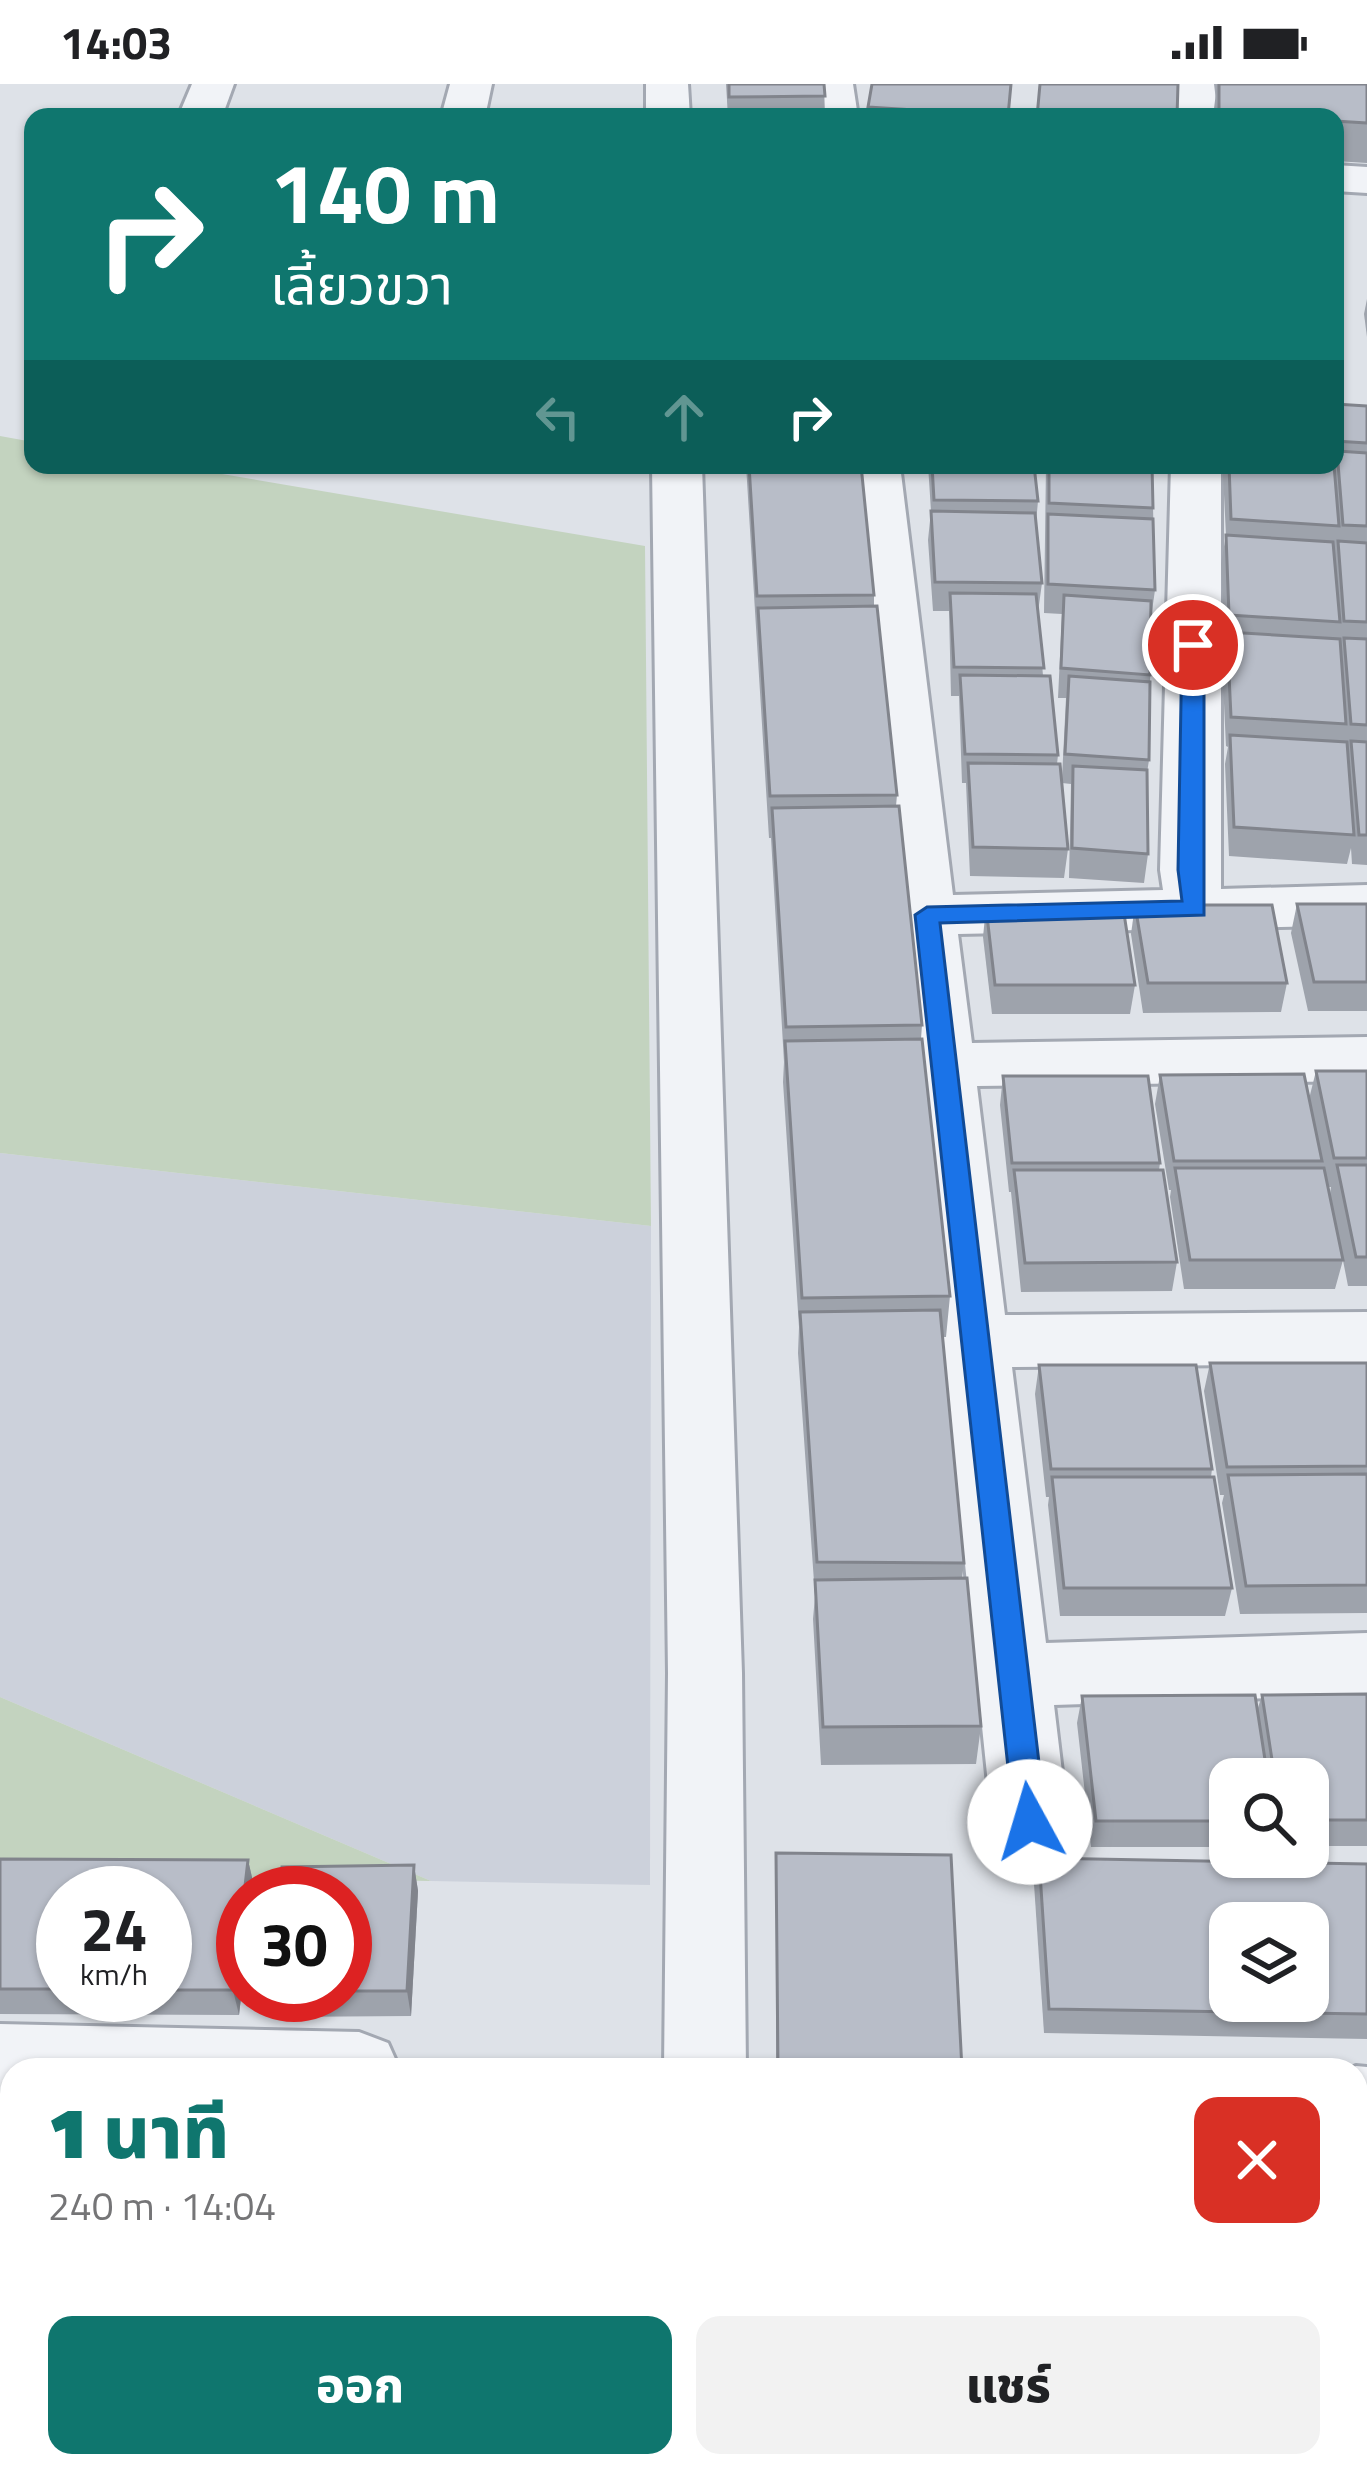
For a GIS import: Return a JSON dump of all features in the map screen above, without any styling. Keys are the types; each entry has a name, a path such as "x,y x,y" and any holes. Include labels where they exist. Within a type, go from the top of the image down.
{"street":[{"path":"677,474 704,1649 705,2058"},
{"path":"876,474 1030,1822"},
{"path":"1196,474 1190,870 1196,909"},
{"path":"927,915 1367,905"},
{"path":"944,1064 1367,1059"},
{"path":"975,1341 1367,1338"},
{"path":"1013,1675 1367,1664"}],"shaded area":[{"path":"0,1153 651,1226 650,1885 431,1881 0,1697"}],"green space":[{"path":"0,436 24,440 24,474 222,474 645,546 651,1226 0,1153"},
{"path":"0,1697 431,1881 372,1880 372,1866 216,1866 216,1878 192,1877 192,1866 36,1866 36,1875 0,1874"}],"building":[{"path":"729,84 824,84 825,96 729,97"},
{"path":"872,84 1011,84 1009,108 868,107"},
{"path":"1040,84 1178,84 1177,108 1038,108"},
{"path":"1219,84 1367,84 1367,123 1344,122 1344,108 1219,108"},
{"path":"1344,405 1367,406 1367,443 1344,442"},
{"path":"1344,451 1367,453 1367,526 1343,525 1339,474 1344,474"},
{"path":"750,474 862,474 874,595 757,596"},
{"path":"933,474 1035,474 1038,501 934,500"},
{"path":"1049,474 1152,474 1153,508 1049,503"},
{"path":"1229,474 1335,474 1339,526 1231,519"},
{"path":"931,511 1035,513 1042,583 935,582"},
{"path":"1048,514 1153,519 1155,590 1048,584"},
{"path":"1226,535 1333,542 1340,622 1229,615"},
{"path":"1338,541 1367,543 1367,622 1344,621"},
{"path":"950,593 1036,594 1044,668 954,667"},
{"path":"1064,595 1151,601 1150,675 1061,668"},
{"path":"877,606 897,795 770,796 758,608"},
{"path":"1227,632 1340,639 1346,724 1231,717"},
{"path":"1344,638 1367,639 1367,725 1351,724"},
{"path":"960,675 1050,676 1058,755 965,754"},
{"path":"1069,676 1150,682 1149,760 1065,754"},
{"path":"1230,735 1347,742 1354,835 1234,827"},
{"path":"1351,741 1367,742 1367,835 1359,835"},
{"path":"968,763 1060,764 1068,849 973,847"},
{"path":"1073,766 1147,770 1148,854 1072,848"},
{"path":"899,806 922,1025 786,1027 772,808"},
{"path":"1297,904 1367,904 1367,982 1314,982"},
{"path":"1135,905 1272,905 1287,983 1148,983"},
{"path":"986,907 1123,907 1135,985 995,985"},
{"path":"922,1039 950,1296 802,1298 785,1041"},
{"path":"1316,1071 1367,1071 1367,1158 1334,1158"},
{"path":"1304,1074 1322,1161 1174,1161 1160,1075"},
{"path":"1003,1076 1148,1076 1160,1163 1012,1163"},
{"path":"1337,1165 1367,1165 1367,1257 1356,1257"},
{"path":"1175,1168 1324,1168 1343,1260 1190,1260"},
{"path":"1014,1170 1163,1170 1177,1262 1025,1263"},
{"path":"940,1310 964,1563 817,1562 800,1312"},
{"path":"1210,1363 1367,1363 1367,1466 1227,1467"},
{"path":"1039,1365 1196,1365 1212,1469 1051,1469"},
{"path":"1367,1474 1367,1585 1246,1586 1228,1475"},
{"path":"1052,1477 1214,1477 1232,1588 1064,1588"},
{"path":"967,1578 981,1726 823,1727 815,1580"},
{"path":"1367,1694 1367,1820 1329,1820 1329,1758 1272,1758 1262,1695"},
{"path":"1255,1695 1265,1758 1209,1758 1209,1821 1096,1821 1082,1696"},
{"path":"776,1853 951,1855 961,2058 778,2058"},
{"path":"1039,1858 1209,1861 1209,1878 1329,1878 1329,1863 1367,1864 1367,2014 1329,2013 1329,1902 1209,1902 1209,2012 1049,2009"},
{"path":"0,1859 248,1860 247,1866 216,1866 216,1990 192,1990 192,1866 36,1866 36,1989 0,1989"},
{"path":"414,1865 407,1991 372,1991 372,1866 348,1866"}],"route":[{"path":"1030,1822 927,915 1196,909 1190,870 1193,645"}]}
